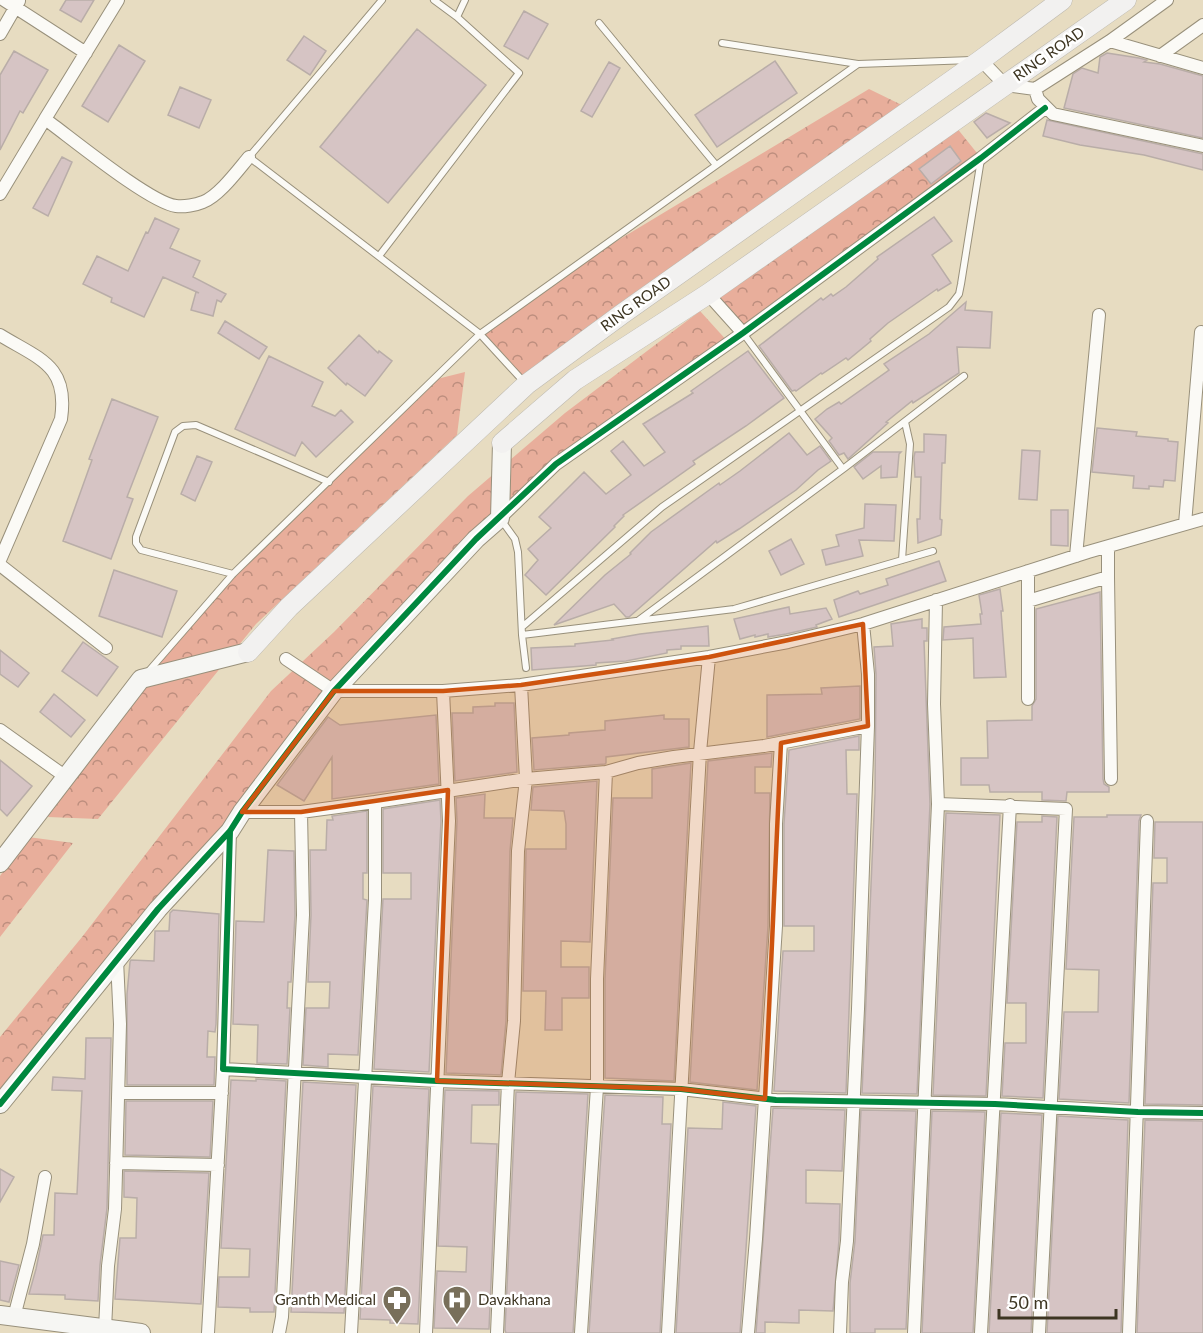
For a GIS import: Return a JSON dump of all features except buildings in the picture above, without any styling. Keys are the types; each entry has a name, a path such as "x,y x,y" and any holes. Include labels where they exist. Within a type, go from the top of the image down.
{"main road":[{"name":"RING ROAD","path":"248,652 289,607 526,384 1062,0"},
{"name":"RING ROAD","path":"502,443 575,380 708,294 1126,0"}],"street":[{"path":"3,0 18,3 86,53"},
{"path":"0,194 118,0"},
{"path":"981,60 1005,85 1035,89 1110,41 1167,0"},
{"path":"0,33 18,3"},
{"path":"1160,56 1203,25"},
{"path":"1110,41 1203,68"},
{"path":"1035,89 1038,99 1053,114 1203,146"},
{"path":"0,1104 158,909 230,831 334,691 476,539 556,464 743,333 981,158 1045,108"},
{"path":"45,119 153,198 174,206 205,202 223,186 249,156"},
{"path":"708,294 743,333"},
{"path":"1076,556 1099,315"},
{"path":"1185,524 1201,332"},
{"path":"0,335 45,363 58,376 63,403 61,419 0,560"},
{"path":"500,518 502,443"},
{"path":"286,659 334,691 443,692 520,685 708,657 788,642 863,624 1076,556 1203,519"},
{"path":"1108,547 1111,779"},
{"path":"0,565 106,648"},
{"path":"1028,571 1028,699"},
{"path":"1028,601 1108,577"},
{"path":"914,1333 938,804 934,704 936,600"},
{"path":"840,1333 842,1282 847,1241 858,1009 868,726 868,674 863,624"},
{"path":"0,863 141,679 248,652"},
{"path":"668,1333 700,752 708,657"},
{"path":"497,1333 508,1083 514,1021 518,851 526,779 520,685"},
{"path":"426,1333 449,821 443,692"},
{"path":"242,812 301,812 526,779 606,772 638,763 700,752 781,743 868,726"},
{"path":"0,730 66,777"},
{"path":"748,1333 776,926 776,824 781,743"},
{"path":"581,1333 597,1086 597,979 606,772"},
{"path":"351,1333 375,900 375,802"},
{"path":"938,804 1010,805 1066,809 1039,1333"},
{"path":"981,1333 1010,805"},
{"path":"279,1333 282,1317 303,915 301,812"},
{"path":"1129,1333 1147,821"},
{"path":"208,1333 224,1069 230,831"},
{"path":"105,1329 108,1266 115,1209 120,1024 117,960"},
{"path":"224,1069 437,1081 681,1089 765,1099 995,1104 1138,1112 1203,1113"},
{"path":"118,1093 222,1093"},
{"path":"116,1164 218,1165"},
{"path":"45,1177 33,1244 7,1316 70,1329 105,1329 141,1333"}],"lane":[{"path":"382,0 249,156 480,334 526,384"},
{"path":"379,256 519,73 457,17 434,0"},
{"path":"457,17 465,0"},
{"path":"599,23 716,165"},
{"path":"722,43 858,64 981,60"},
{"path":"141,679 233,574 480,334 858,64"},
{"path":"522,631 662,507 955,301 961,284 981,158"},
{"path":"743,333 843,469"},
{"path":"638,620 843,469 964,376"},
{"path":"902,560 910,444 905,422"},
{"path":"233,574 141,550 136,543 136,537 175,432 179,428 195,425 329,482"},
{"path":"500,518 515,539 518,552 526,668"},
{"path":"522,631 734,609 933,551"}],"highlighted area":[{"path":"863,624 868,726 781,743 765,1099 681,1089 437,1081 448,790 301,812 242,812 334,691 443,691 521,685 709,657"}],"green space":[{"path":"869,89 910,109 527,384 480,334 577,265"},
{"path":"952,122 981,158 743,333 708,294"},
{"path":"700,311 729,343 556,464 334,691 0,1104 0,1037 82,937 271,691 334,632 468,496 565,413"},
{"path":"465,372 457,435 256,624 98,819 48,817 66,777 185,623 433,380"},
{"path":"28,837 73,843 0,937 0,876"}],"cycle path":[{"path":"0,1104 158,909 230,831 334,691 476,539 556,464 743,333 981,158 1045,108"},
{"path":"230,831 223,1069 437,1081 681,1089 776,1100 995,1104 1138,1112 1203,1113"}],"place":[{"name":"Granth Medical","path":"397,1326"},
{"name":"Davakhana","path":"457,1326"}]}
